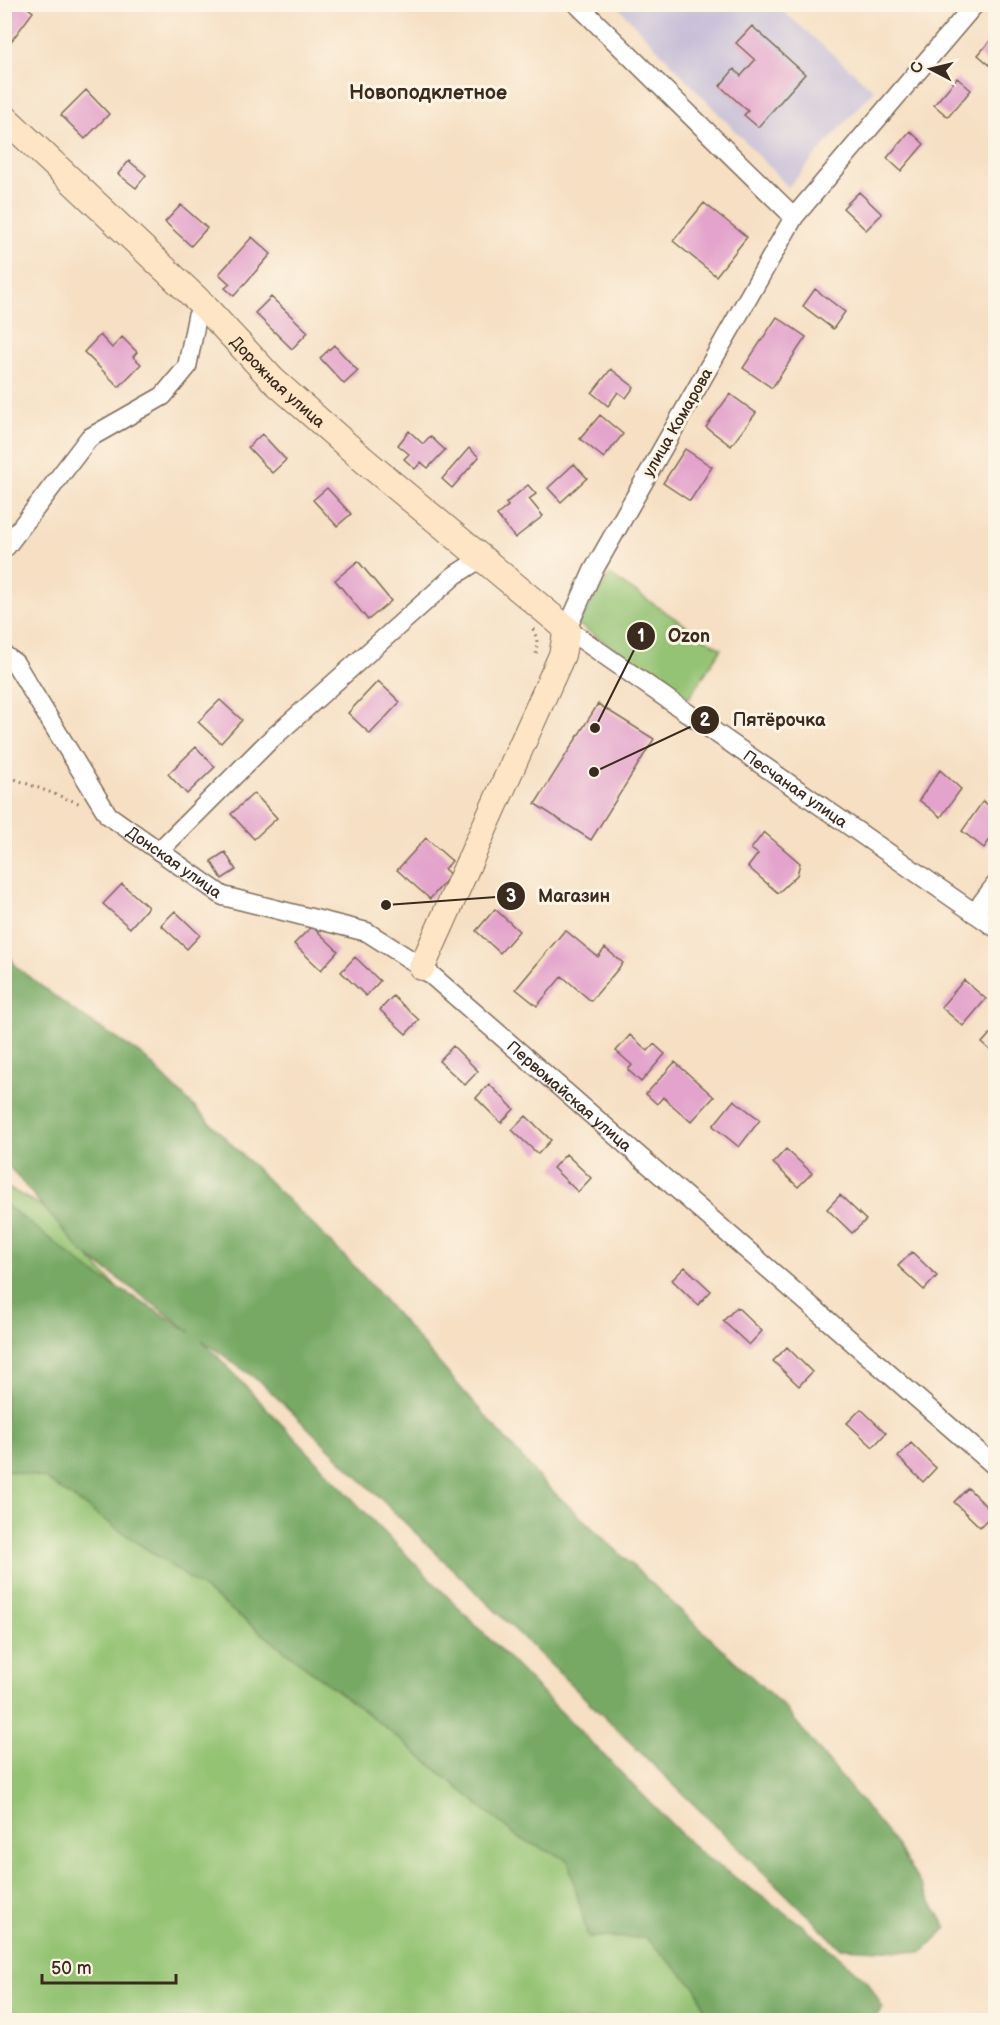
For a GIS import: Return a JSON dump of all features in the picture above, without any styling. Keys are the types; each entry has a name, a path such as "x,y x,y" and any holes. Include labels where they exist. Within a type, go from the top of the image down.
{"street":[{"path":"577,4 794,217"},
{"name":"улица Комарова","path":"567,629 599,561 794,217 975,4"},
{"name":"Дорожная улица","path":"4,117 203,305 273,380 480,558 567,629"},
{"path":"6,547 89,438 163,396 187,367 197,317 203,305"},
{"path":"159,851 268,742 454,575 480,558"},
{"path":"422,967 562,655 567,629"},
{"name":"Песчаная улица","path":"567,629 996,928"},
{"name":"Донская улица","path":"4,656 15,663 108,815 223,896 368,932 422,967"},
{"path":"974,913 996,884"},
{"name":"Первомайская улица","path":"422,967 996,1467"}],"path":[{"path":"533,628 538,650 536,663"},
{"path":"4,775 108,815"}],"shaded area":[{"path":"616,5 776,5 874,90 788,187"}],"green space":[{"path":"610,575 721,649 689,698 578,624"},
{"path":"5,947 16,967 77,1013 142,1055 355,1267 543,1482 784,1707 895,1843 947,1928 922,1952 841,1948 263,1384 202,1340 374,1522 698,1851 802,1925 868,1982 883,2008 873,2020 709,2020 697,1989 646,1938 588,1937 568,1860 519,1838 382,1725 200,1586 44,1478 5,1470 5,1204 95,1274 191,1332 82,1252 5,1162"},
{"path":"4,1186 42,1206 789,2020 5,2020"}],"building":[{"path":"4,4 23,4 33,12 4,51"},
{"path":"752,26 805,74 758,127 744,115 748,111 720,86 734,69 741,76 755,60 736,43"},
{"path":"996,34 996,63 992,67 978,55"},
{"path":"957,78 971,90 948,117 934,105"},
{"path":"86,90 109,114 85,139 61,115"},
{"path":"910,131 924,144 901,171 887,158"},
{"path":"129,161 146,175 136,188 118,174"},
{"path":"859,192 882,214 866,230 843,208"},
{"path":"704,203 747,237 716,276 673,241"},
{"path":"181,205 207,228 191,246 165,222"},
{"path":"252,237 271,254 234,296 225,288 230,284 219,274"},
{"path":"815,289 845,312 833,329 803,306"},
{"path":"271,297 308,332 292,349 255,313"},
{"path":"777,317 806,337 772,388 743,368"},
{"path":"100,335 112,348 122,337 137,352 133,357 141,364 119,387 84,352"},
{"path":"334,345 358,371 344,384 320,358"},
{"path":"611,369 634,387 626,398 618,392 608,406 592,393"},
{"path":"730,394 756,413 731,446 706,427"},
{"path":"600,415 623,434 604,458 580,439"},
{"path":"409,431 423,444 430,436 445,450 428,468 421,462 415,469 404,459 409,454 398,445"},
{"path":"262,434 286,460 272,473 248,447"},
{"path":"469,448 479,457 452,488 442,479"},
{"path":"685,449 712,467 690,501 663,483"},
{"path":"574,464 587,478 561,502 548,488"},
{"path":"528,485 536,494 529,499 543,516 515,538 497,515 508,506 506,503"},
{"path":"327,488 351,514 337,526 313,500"},
{"path":"358,561 391,601 368,620 335,580"},
{"path":"378,681 400,702 370,734 348,713"},
{"path":"220,700 242,720 221,743 198,722"},
{"path":"598,704 654,739 591,840 535,804"},
{"path":"196,747 215,767 187,794 168,774"},
{"path":"940,770 961,789 941,817 919,800"},
{"path":"254,793 277,818 254,839 231,814"},
{"path":"983,801 996,812 996,831 984,848 962,831"},
{"path":"764,832 800,863 797,875 778,893 748,867 758,854 751,849"},
{"path":"426,838 452,861 444,869 451,875 430,899 397,870"},
{"path":"225,852 236,870 222,879 211,861"},
{"path":"122,884 148,907 130,928 103,904"},
{"path":"495,909 519,931 500,953 476,931"},
{"path":"175,911 200,935 187,949 161,925"},
{"path":"312,926 338,951 321,970 294,944"},
{"path":"565,930 598,957 605,948 623,963 591,1001 562,976 537,1006 516,989"},
{"path":"355,957 380,981 366,996 341,972"},
{"path":"964,980 986,999 963,1026 941,1007"},
{"path":"393,996 419,1020 406,1034 380,1010"},
{"path":"996,1027 996,1055 982,1043"},
{"path":"630,1035 648,1051 654,1044 665,1054 641,1082 628,1070 632,1065 616,1051"},
{"path":"453,1046 478,1071 465,1085 439,1061"},
{"path":"675,1062 714,1097 691,1122 663,1097 657,1104 646,1094"},
{"path":"489,1084 514,1109 501,1123 476,1098"},
{"path":"734,1100 760,1120 739,1147 713,1126"},
{"path":"526,1116 551,1140 538,1154 512,1130"},
{"path":"786,1149 812,1173 798,1187 773,1163"},
{"path":"566,1154 591,1178 578,1192 553,1168"},
{"path":"840,1195 866,1220 852,1233 827,1209"},
{"path":"912,1252 937,1276 924,1290 898,1266"},
{"path":"685,1267 711,1291 698,1305 672,1280"},
{"path":"737,1307 762,1331 749,1345 723,1321"},
{"path":"787,1347 812,1372 799,1386 773,1361"},
{"path":"861,1409 886,1433 873,1447 847,1423"},
{"path":"911,1443 936,1468 923,1482 898,1457"},
{"path":"968,1488 993,1513 980,1527 954,1502"}],"place":[{"name":"Ozon","path":"595,728"},
{"name":"Пятёрочка","path":"594,772"},
{"name":"Магазин","path":"386,905"}],"district":[{"name":"Новоподклетное","path":"428,92"}]}
